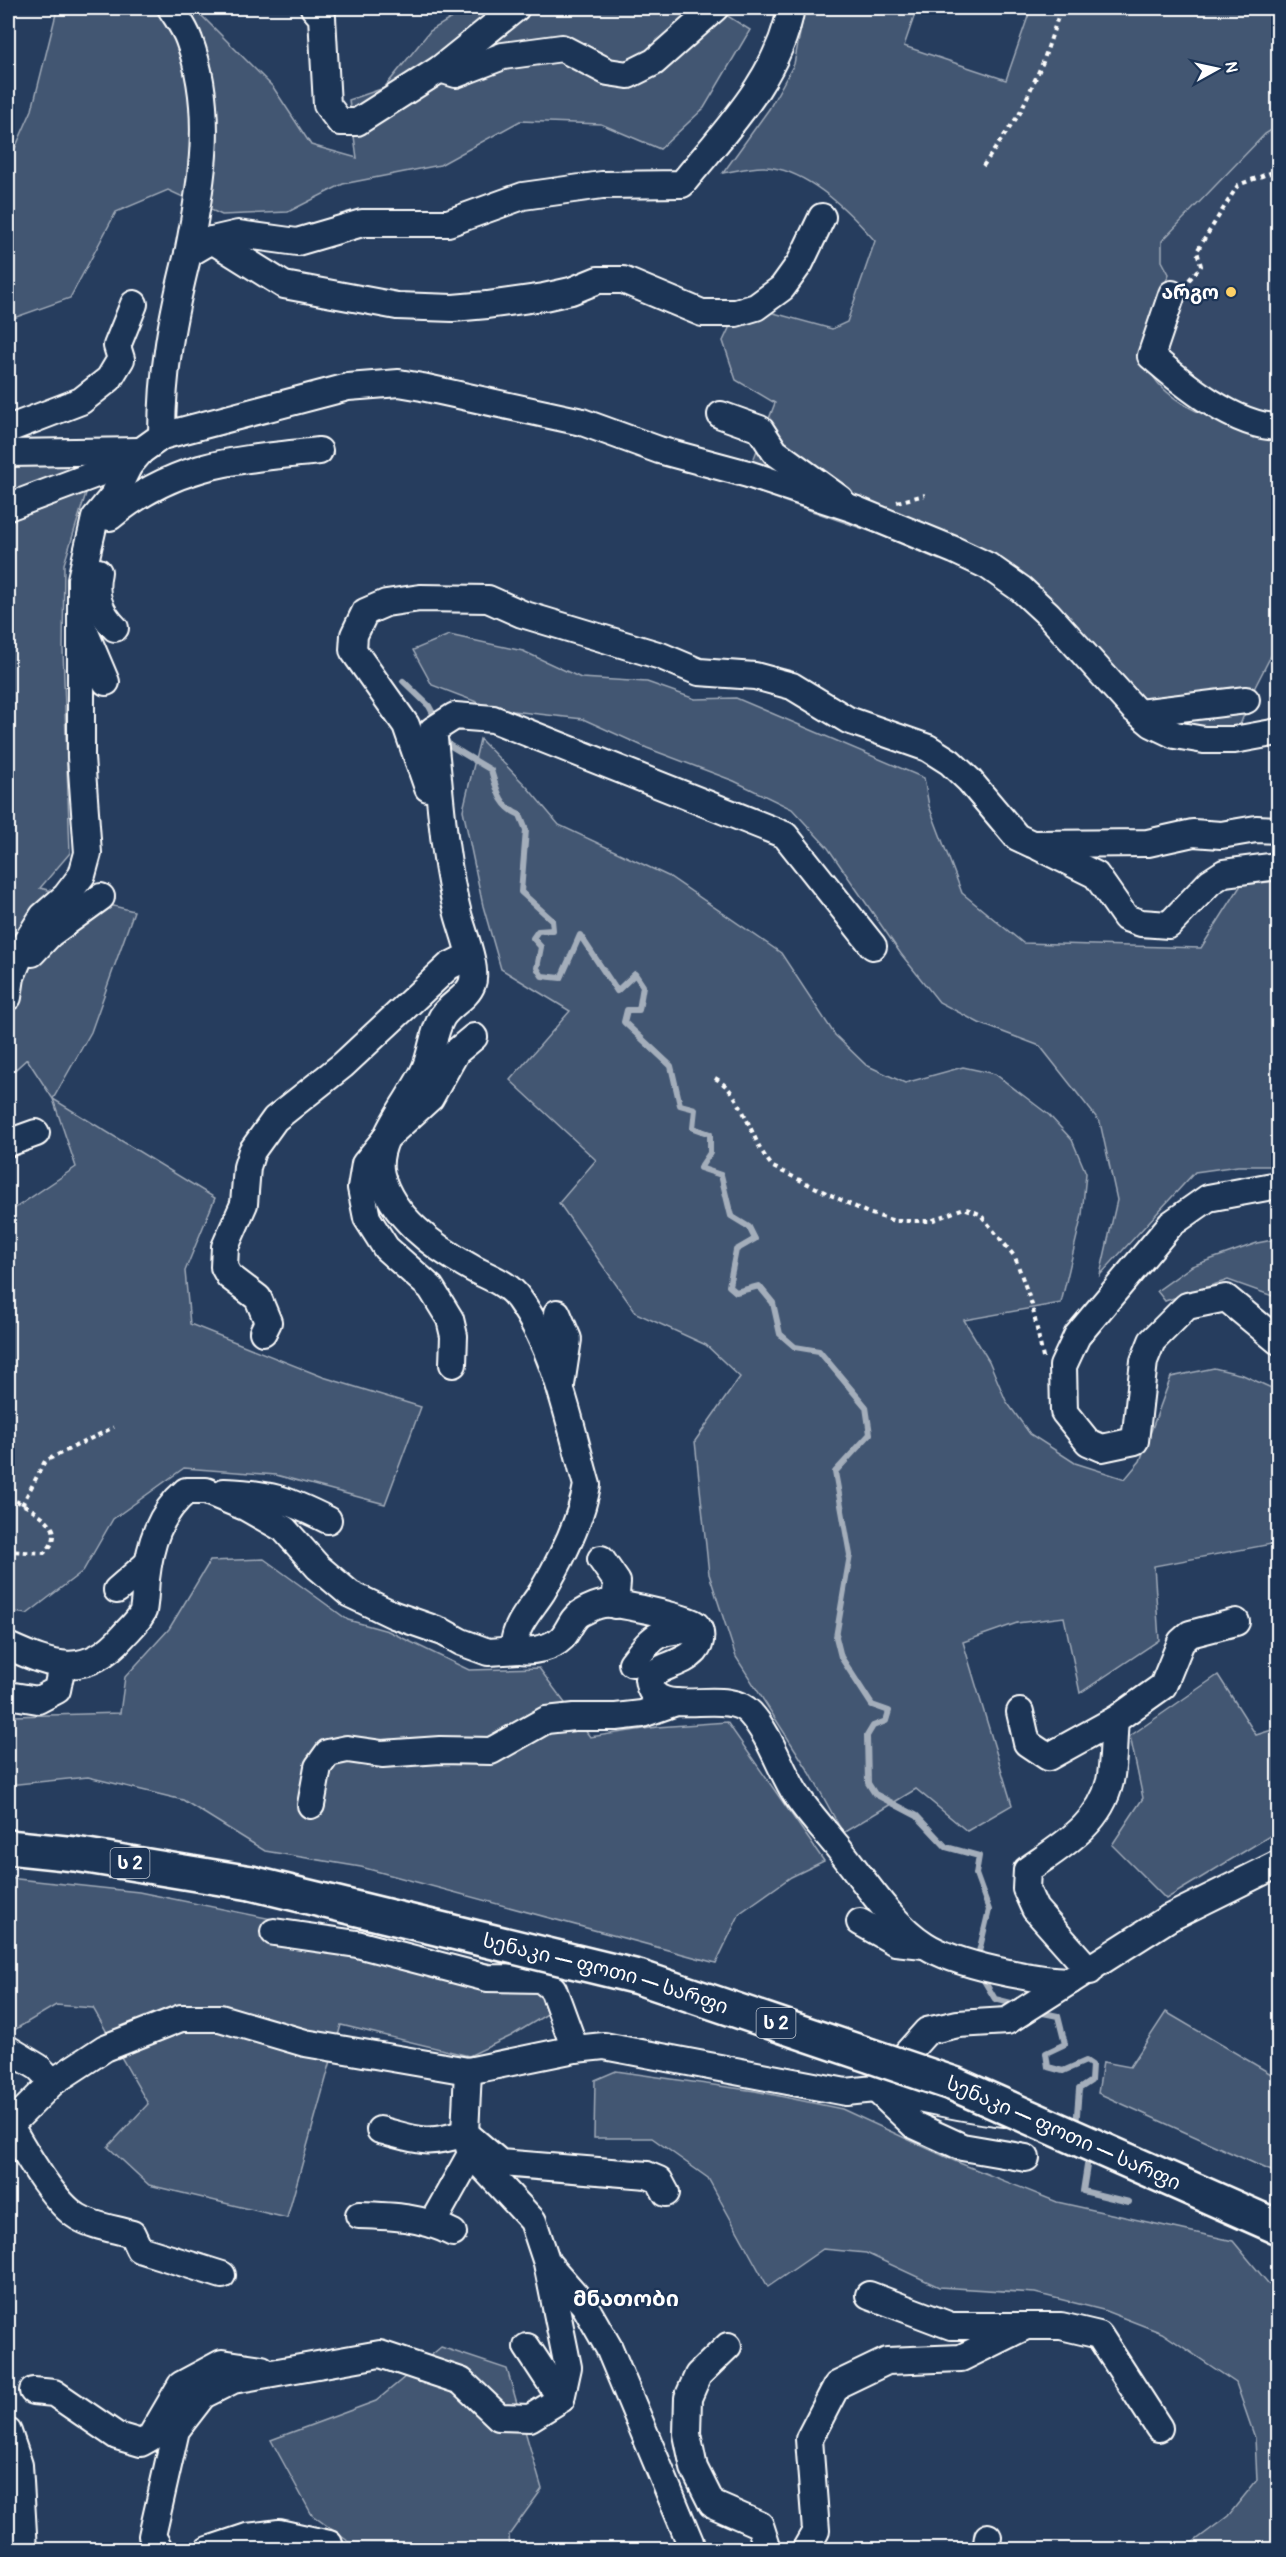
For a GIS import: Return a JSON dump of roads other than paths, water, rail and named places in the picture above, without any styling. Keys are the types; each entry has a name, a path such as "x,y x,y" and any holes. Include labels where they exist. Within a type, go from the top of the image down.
{"highway":[{"name":"სენაკი — ფოთი — სარფი","path":"8,1847 75,1854 251,1883 638,1977 954,2084 1278,2227"}],"street":[{"path":"162,436 162,393 171,321 188,254 202,183 205,145 199,71 189,38 171,8"},
{"path":"314,8 322,17 327,105 339,122 357,122 440,69 516,8"},
{"path":"440,69 456,74 503,56 562,48 608,72 628,75 654,62 714,8"},
{"path":"188,254 212,240 238,234 297,242 362,223 448,223 523,196 602,185 682,184 762,84 789,22 791,8"},
{"path":"212,240 284,285 397,306 453,308 487,306 571,291 598,280 623,280 702,313 736,313 756,307 782,288 800,263 822,217"},
{"path":"1179,288 1151,356 1179,380 1230,413 1270,427 1278,427"},
{"path":"8,429 81,401 109,379 121,359 117,346 134,304"},
{"path":"8,507 135,458 162,436 348,387 399,383 582,422 659,450 748,474 854,509 988,566 1021,589 1048,614 1139,713 1152,724 1175,735 1204,740 1234,740 1278,732"},
{"path":"721,415 760,429 776,452 793,466 813,476 854,509"},
{"path":"8,998 11,977 25,944 43,916 66,896 82,875 88,853 81,757 81,579 95,518 112,506 179,474 226,461 319,451"},
{"path":"8,453 135,458"},
{"path":"115,628 101,614 95,582 112,506 135,458"},
{"path":"451,875 423,768 406,725 353,650 354,634 360,619 365,612 386,603 420,598 488,599 522,614 661,656 699,672 755,676 792,686 848,720 928,748 950,762 969,780 1017,837 1096,874 1126,918 1141,923 1169,925 1210,882 1224,873 1278,866"},
{"path":"81,626 106,682"},
{"path":"1139,713 1246,700"},
{"path":"519,1650 514,1645 515,1633 543,1591 564,1551 584,1502 587,1485 560,1391 546,1349 519,1298 503,1283 470,1267 428,1239 408,1220 391,1197 381,1174 381,1154 386,1138 425,1069 442,1017 468,992 473,983 471,962 457,911 451,875 432,730 455,716 493,719 785,835 873,946"},
{"path":"1032,844 1148,843 1193,833 1221,835 1256,829 1278,830"},
{"path":"8,998 33,951 76,913 101,897"},
{"path":"263,1332 268,1323 258,1298 229,1276 224,1267 225,1247 244,1204 247,1167 252,1151 275,1119 344,1065 450,966 463,959 471,962"},
{"path":"453,1364 454,1336 450,1318 430,1288 386,1248 367,1218 361,1188 365,1164 386,1138 430,1098 456,1052 474,1037"},
{"path":"8,1143 36,1133"},
{"path":"1278,1185 1208,1198 1171,1224 1077,1336 1063,1366 1064,1412 1088,1442 1102,1448 1135,1441 1144,1361 1152,1341 1187,1306 1226,1298 1278,1341"},
{"path":"557,1313 568,1339 560,1391"},
{"path":"8,1646 54,1665 62,1665 92,1660 117,1643 142,1613 148,1563 160,1521 170,1504 186,1491 264,1494 289,1501 328,1520"},
{"path":"206,1491 245,1507 284,1528 318,1567 350,1594 394,1615 443,1632 461,1642 488,1652 529,1651 549,1646 560,1640 578,1614 603,1603 674,1616 694,1624 700,1630 700,1638 695,1651 653,1673 648,1679 649,1691 656,1697 676,1702 733,1703 748,1711 761,1728 797,1796 874,1893 924,1945"},
{"path":"601,1559 617,1582 615,1605"},
{"path":"117,1590 148,1563"},
{"path":"1020,1712 1027,1743 1048,1757 1115,1720 1163,1686 1181,1642 1191,1634 1236,1622"},
{"path":"632,1663 653,1636 673,1630 700,1630"},
{"path":"8,1695 38,1700 57,1690 62,1665"},
{"path":"311,1805 318,1767 328,1753 347,1749 382,1754 440,1749 491,1751 546,1720 642,1714 676,1702"},
{"path":"1080,1976 1035,1909 1026,1889 1027,1870 1081,1833 1095,1815 1110,1782 1115,1720"},
{"path":"875,2089 927,2031 958,2024 1007,2021 1169,1918 1278,1864"},
{"path":"860,1922 895,1942 924,1945 949,1956 986,1966 1051,1981 1080,1976"},
{"path":"274,1932 357,1944 487,1978 541,1979 553,1989 575,2049"},
{"path":"222,2275 140,2250 132,2234 79,2217 67,2207 38,2172 9,2127 53,2082 105,2048 182,2018 220,2018 305,2043 468,2071 575,2049 604,2046 846,2092 875,2089 937,2100 970,2110 1074,2121"},
{"path":"8,2049 38,2067 53,2082"},
{"path":"359,2215 400,2217 443,2228 468,2144 468,2071"},
{"path":"875,2089 914,2125 962,2146 1026,2158"},
{"path":"380,2130 420,2141 468,2144 500,2163 647,2175 659,2180 666,2193"},
{"path":"160,2550 152,2536 176,2430 203,2395 233,2380 273,2375 380,2354 461,2381 499,2417 530,2418 561,2399 568,2367 547,2263 533,2221 468,2144"},
{"path":"547,2263 585,2306 609,2348 690,2542 690,2550"},
{"path":"869,2295 951,2326 1061,2326 1099,2335 1159,2428"},
{"path":"805,2550 810,2545 816,2531 809,2439 837,2385 887,2361 961,2358 1024,2327"},
{"path":"729,2346 698,2375 688,2398 687,2434 694,2468 712,2504 760,2525 768,2550"},
{"path":"527,2347 561,2399"},
{"path":"33,2391 54,2393 117,2436 141,2443 150,2438 181,2385 222,2363 258,2367 273,2375"},
{"path":"8,2432 19,2464 24,2550"},
{"path":"662,2479 694,2468"},
{"path":"208,2550 247,2537 279,2533 328,2544 331,2550"}],"waterway":[{"path":"403,681 429,706 437,721"},
{"path":"444,736 449,745 491,770 504,803 520,815 526,830 521,892 552,920 553,930 538,931 533,938 541,947 537,968 542,976 561,978 580,935 617,991 635,974 643,986 639,1010 627,1010 624,1022 671,1066 680,1105 695,1109 693,1128 710,1134 710,1153 700,1168 721,1175 731,1216 749,1227 755,1239 736,1250 729,1286 736,1292 759,1286 773,1303 780,1334 795,1347 819,1351 866,1407 870,1434 835,1472 850,1555 836,1637 841,1657 872,1705 889,1711 886,1721 873,1726 867,1736 868,1783 875,1794 917,1816 946,1847 979,1856 976,1874 989,1910 977,1960"},
{"path":"980,1974 995,1999 1011,2003 1014,2010"},
{"path":"1038,2012 1058,2016 1065,2044 1046,2053 1048,2067 1063,2071 1086,2061 1092,2065 1091,2081 1079,2089 1076,2127"},
{"path":"1089,2153 1083,2191 1129,2202"}],"place":[{"name":"არგო","path":"1231,292"}],"district":[{"name":"მნათობი","path":"626,2299"}]}
